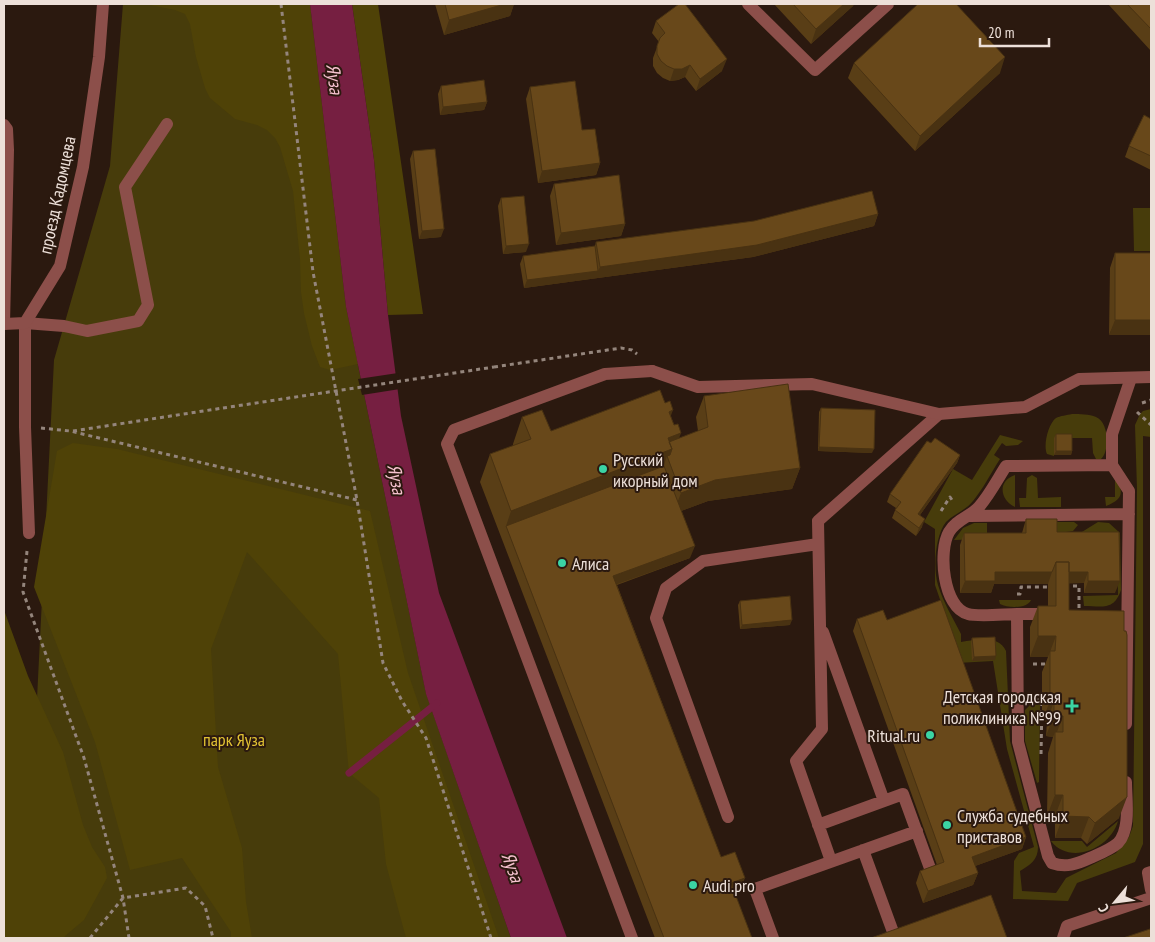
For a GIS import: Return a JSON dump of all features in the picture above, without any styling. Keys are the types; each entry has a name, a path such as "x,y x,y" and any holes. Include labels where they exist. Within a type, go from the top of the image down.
{"street":[{"name":"проезд Кадомцева","path":"25,323 60,266 83,167 99,57 103,4"},
{"path":"748,4 815,70 888,4"},
{"path":"4,125 7,129 8,150 4,324 25,323 64,326 87,331 138,320 148,305 125,188 167,124"},
{"path":"25,323 25,427 29,533"},
{"path":"632,938 448,444 454,430 605,374 652,371 698,387 812,384 939,414 1025,407 1078,379 1151,377"},
{"path":"1126,740 1122,614 1129,491 1112,465 1112,434 1131,378"},
{"path":"831,861 796,761 822,729 818,521 939,414"},
{"path":"1048,614 967,614 957,609 947,587 944,574 944,549 950,530 978,507 1006,466 1112,465"},
{"path":"969,516 1129,514"},
{"path":"728,817 656,618 666,588 703,561 818,544"},
{"path":"1018,614 1018,742 1048,856 1052,863 1062,866 1076,864 1107,850 1120,840 1125,830 1126,820 1126,766"},
{"path":"820,621 884,801"},
{"path":"818,825 903,794 931,871"},
{"path":"773,938 755,889 916,831"},
{"path":"863,850 893,932"},
{"path":"1151,872 1148,874 1151,890"},
{"path":"1062,938 1067,926 1151,898"}],"path":[{"path":"281,4 313,272 358,500 383,663 402,701 426,738 492,938"},
{"path":"70,431 621,348 632,350 645,360 652,371"},
{"path":"1133,408 1151,426"},
{"path":"25,427 70,431 358,500"},
{"path":"29,533 23,592 84,758 123,898 130,938"},
{"path":"1021,592 1021,587 1079,586 1079,615"},
{"path":"1041,712 1044,712 1045,696"},
{"path":"1018,700 1042,700 1041,759"},
{"path":"90,938 123,898 186,888 205,906 213,938"}],"green space":[{"name":"парк Яуза","path":"123,4 310,4 346,307 426,693 511,938 25,938 54,360 110,166"},
{"path":"1133,208 1151,208 1151,251 1134,251"},
{"path":"1151,409 1151,437 1143,436 1143,844 1135,862 1077,883 1068,901 1013,899 1014,861 1019,853 1034,847 1007,749 993,661 957,663 955,643 935,585 935,529 924,522 953,469 972,480 1000,435 1023,441 1018,445 1006,446 1002,443 994,455 1000,459 977,496 967,507 946,522 942,528 936,552 936,578 945,604 961,634 961,642 980,639 992,640 998,642 1006,651 1010,741 1038,847 1035,859 1020,871 1022,891 1056,893 1066,878 1116,853 1129,837 1133,826 1137,489 1135,425 1143,411"},
{"path":"1072,414 1096,417 1104,425 1107,444 1101,459 1096,459 1093,453 1092,438 1054,438 1054,456 1047,454 1046,441 1053,421 1058,417"},
{"path":"1015,475 1015,507 1006,500 1003,486 1009,478"},
{"path":"1032,475 1037,478 1038,498 1061,497 1061,507 1020,507 1019,498 1026,498 1027,478"},
{"path":"1115,475 1121,494 1117,500 1106,506 1105,497 1115,497"},
{"path":"1047,522 1074,522 1078,525 1073,531 1052,534"},
{"path":"1098,522 1109,523 1120,533 1121,590 1115,601 1107,606 1084,606 1083,596 1118,595 1117,541 1077,535"},
{"path":"974,523 987,523 987,539 954,540 963,528"},
{"path":"999,600 1031,600 1026,605 1012,607 1000,604"},
{"path":"1031,704 1040,704 1039,782 1037,783 1025,741 1025,710"},
{"path":"1118,821 1114,831 1099,846 1079,853 1068,852 1059,848 1051,841 1082,841 1087,847"}],"shaded area":[{"path":"145,4 310,4 346,307 358,364 330,370 320,367 312,346 301,292 300,259 293,191 280,147 275,138 267,130 257,125 235,119 210,98 205,88 196,57 190,24 185,14"},
{"path":"352,4 378,4 423,314 388,315 374,160"},
{"path":"73,443 117,449 370,511 408,673 499,938 406,938 386,864 379,798 349,773 338,654 247,552 211,649 218,767 242,848 246,902 252,938 231,938 231,932 182,858 130,870 95,742 34,587 57,451"},
{"path":"4,610 28,676 63,752 83,825 92,847 105,867 107,878 84,920 64,938 4,938"}],"water":[{"name":"Яуза","path":"310,4 352,4 374,160 388,315 401,416 439,593 567,938 511,938 426,694 346,307"}],"pier":[{"path":"398,373 400,389 362,395 358,379"}],"building":[{"path":"445,4 505,4 449,20"},
{"path":"679,4 685,4 727,59 700,79 690,65 682,69 674,69 661,61 657,54 660,38 665,33 656,21"},
{"path":"793,4 844,4 816,29"},
{"path":"918,4 956,4 1005,57 920,136 854,63"},
{"path":"1127,4 1151,4 1151,29"},
{"path":"484,80 487,102 443,107 441,86"},
{"path":"575,81 582,130 595,129 600,163 542,171 530,87"},
{"path":"1144,115 1151,119 1151,156 1129,146"},
{"path":"435,149 444,229 422,231 413,151"},
{"path":"619,175 625,224 561,233 554,184"},
{"path":"872,191 878,214 757,245 600,267 596,242 754,221"},
{"path":"524,196 529,244 506,246 501,198"},
{"path":"595,246 598,271 527,280 523,256"},
{"path":"1115,253 1151,253 1151,320 1115,320"},
{"path":"788,384 800,468 715,480 681,493 667,456 670,455 672,449 669,442 708,427 704,396"},
{"path":"660,390 665,403 670,401 673,410 669,412 674,425 678,424 681,433 668,438 672,449 511,511 490,454 531,439 522,417 542,410 551,431"},
{"path":"821,408 875,410 874,449 819,447"},
{"path":"1056,434 1072,434 1072,451 1056,451"},
{"path":"935,438 960,455 918,514 925,519 919,528 895,510 901,502 890,494 927,441 931,443"},
{"path":"664,466 695,546 613,576 721,857 735,852 745,878 731,883 752,938 664,938 506,526"},
{"path":"1026,519 1057,519 1057,532 1119,532 1120,581 1088,581 1088,572 1069,572 1069,562 1056,562 1052,572 995,572 995,581 965,581 964,533 1026,533"},
{"path":"1056,562 1069,562 1069,610 1124,611 1124,631 1126,631 1127,635 1127,797 1095,823 1089,817 1063,816 1063,795 1055,795 1055,732 1063,732 1063,716 1054,715 1054,701 1050,701 1050,651 1055,651 1056,636 1038,636 1038,606 1056,606"},
{"path":"790,596 792,620 742,625 740,601"},
{"path":"941,600 1026,837 972,857 978,873 928,891 920,871 944,862 857,619 883,610 887,620"},
{"path":"995,637 996,656 974,657 972,638"},
{"path":"991,895 1007,938 871,938"},
{"path":"1150,929 1151,938 1123,938"}],"waterway":[{"path":"349,773 437,703"}],"place":[{"name":"Русский икорный дом","path":"603,469"},
{"name":"Алиса","path":"562,563"},
{"name":"Детская городская поликлиника №99","path":"1072,706"},
{"name":"Ritual.ru","path":"930,735"},
{"name":"Служба судебных приставов","path":"947,825"},
{"name":"Audi.pro","path":"693,885"}]}
